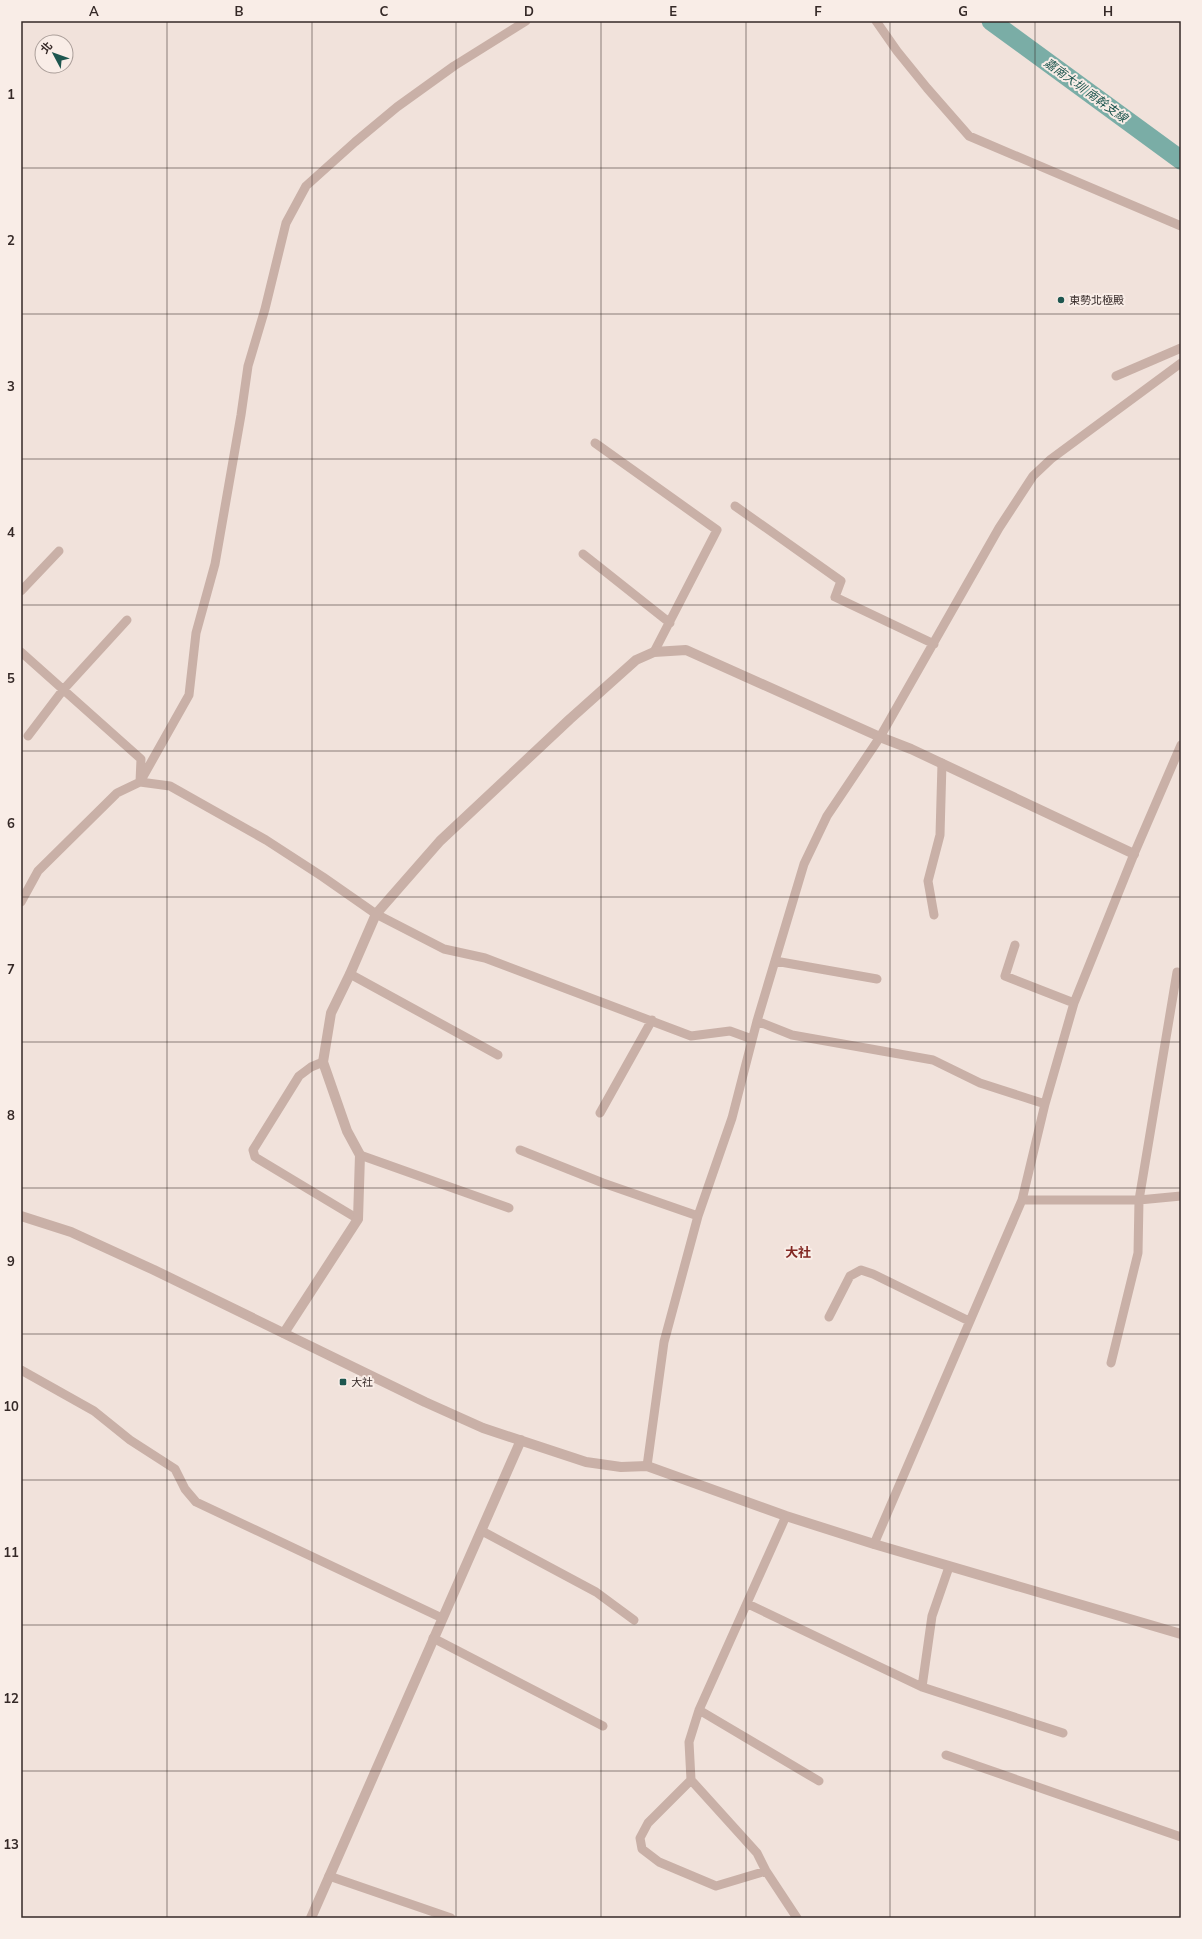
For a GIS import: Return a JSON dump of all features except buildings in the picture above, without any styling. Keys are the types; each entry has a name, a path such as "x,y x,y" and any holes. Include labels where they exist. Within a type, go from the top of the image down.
{"street":[{"path":"284,1333 358,1219 360,1155 347,1130 323,1062 331,1013 376,914 440,841 503,781 636,660 654,652 686,650 880,737 942,763 1134,854"},
{"path":"21,1216 71,1232 154,1270 425,1402 483,1428 586,1462 621,1468 648,1466 786,1516 874,1544 1181,1634"},
{"path":"311,1918 521,1440"}],"lane":[{"path":"140,782 189,695 196,633 215,564 248,366 265,309 286,223 306,186 355,142 396,108 454,66 526,21"},
{"path":"876,21 927,88 970,136 1181,226"},
{"path":"1116,376 1181,348"},
{"path":"648,1466 664,1342 698,1216 732,1118 757,1021 804,864 827,816 880,737 999,528 1033,476 1051,458 1181,363"},
{"path":"595,443 717,530 654,652"},
{"path":"735,506 841,581 835,597 934,644"},
{"path":"21,592 59,551"},
{"path":"583,554 670,623"},
{"path":"28,736 63,690 127,620"},
{"path":"21,652 141,759 140,782"},
{"path":"874,1544 969,1320 1022,1200 1045,1104 1074,1003 1134,854 1181,745"},
{"path":"934,915 928,881 940,835 942,763"},
{"path":"21,902 38,871 117,793 140,782 170,786 253,832 323,877 376,914 444,949 485,958 691,1036 730,1031 752,1039"},
{"path":"1015,945 1005,976 1074,1003"},
{"path":"775,961 877,978"},
{"path":"1111,1363 1138,1253 1140,1200 1177,972"},
{"path":"350,974 498,1055"},
{"path":"600,1113 652,1020"},
{"path":"757,1021 792,1035 933,1060 980,1083 1045,1104"},
{"path":"323,1062 312,1067 299,1076 253,1150 255,1157 358,1219"},
{"path":"520,1150 603,1183 698,1216"},
{"path":"360,1155 509,1208"},
{"path":"1022,1200 1140,1200 1181,1196"},
{"path":"829,1317 850,1276 861,1270 873,1274 969,1320"},
{"path":"21,1370 94,1411 130,1440 175,1469 185,1488 196,1502 442,1618"},
{"path":"786,1516 748,1604 699,1710 689,1742 690,1780 757,1853 766,1871 797,1918"},
{"path":"482,1531 596,1592 634,1620"},
{"path":"922,1687 932,1616 949,1567"},
{"path":"748,1604 922,1687 1063,1733"},
{"path":"433,1638 603,1726"},
{"path":"699,1710 819,1781"},
{"path":"946,1755 1181,1837"},
{"path":"690,1780 648,1823 640,1838 642,1849 659,1862 716,1886 766,1871"},
{"path":"329,1876 452,1918"}],"waterway":[{"name":"嘉南大圳 南幹支線","path":"991,21 1181,160"}],"place":[{"name":"東勢北極殿","path":"1061,300"},
{"name":"大社","path":"343,1382"}],"district":[{"name":"大社","path":"798,1252"}]}
